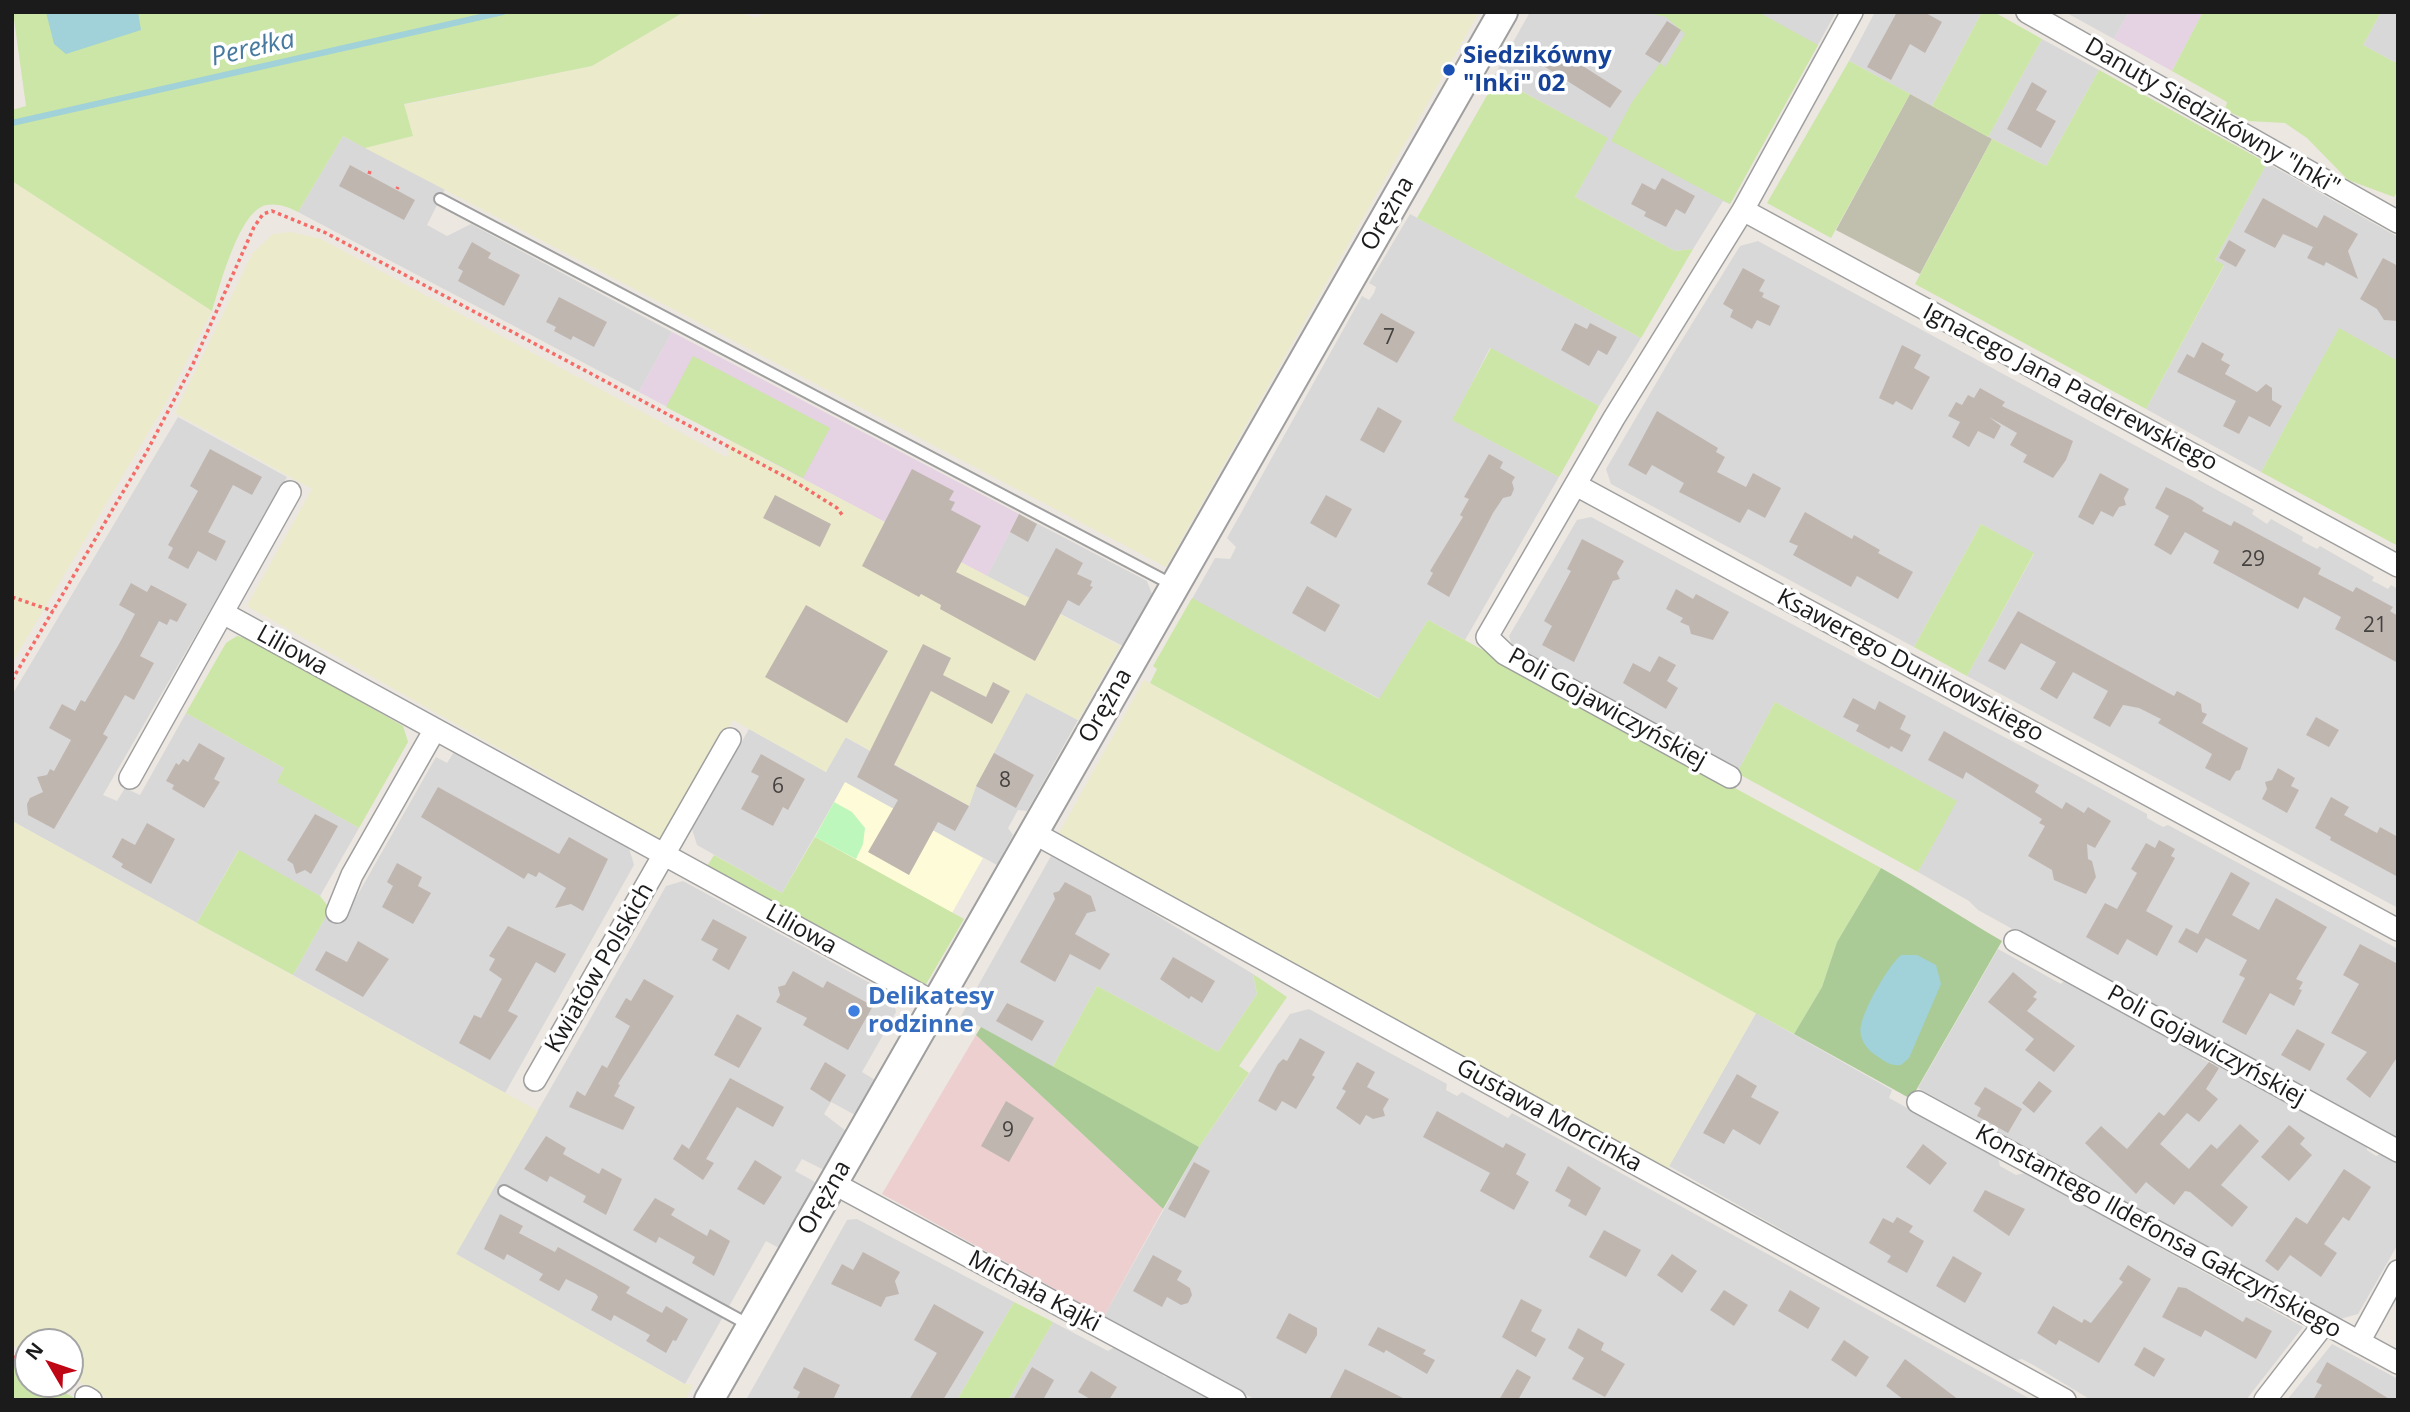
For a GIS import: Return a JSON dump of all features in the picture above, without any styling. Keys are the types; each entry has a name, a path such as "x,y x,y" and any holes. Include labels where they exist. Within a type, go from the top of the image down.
{"street":[{"name":"Orężna","path":"709,1400 1503,12"},
{"path":"1576,485 1743,210 1852,12"},
{"name":"Danuty Siedzikówny \"Inki\"","path":"2027,12 2398,222"},
{"name":"Ignacego Jana Paderewskiego","path":"1743,210 2398,566"},
{"name":"Poli Gojawiczyńskiej","path":"1576,485 1487,637 1506,654 1730,777"},
{"name":"Ksawerego Dunikowskiego","path":"1576,485 2398,930"},
{"path":"130,778 290,492"},
{"name":"Liliowa","path":"223,613 937,1004"},
{"path":"337,912 352,875 435,730"},
{"path":"665,856 730,739"},
{"name":"Gustawa Morcinka","path":"1034,833 2065,1400"},
{"name":"Kwiatów Polskich","path":"535,1080 665,856"},
{"name":"Poli Gojawiczyńskiej","path":"2015,941 2398,1151"},
{"name":"Konstantego Ildefonsa Gałczyńskiego","path":"1918,1101 2398,1363"},
{"name":"Michała Kajki","path":"833,1183 1235,1400"},
{"path":"2359,1342 2398,1271"},
{"path":"2265,1400 2324,1324"}],"lane":[{"path":"440,199 1176,586"},
{"path":"504,1191 751,1326"}],"path":[{"path":"12,680 146,453 193,364 254,228 263,214 272,211 326,233 797,483 837,508 843,516"},
{"path":"12,597 53,611"}],"shaded area":[{"path":"1530,12 1836,12 1730,204 1723,201 1693,249 1675,251 1575,197 1607,138 1494,76"},
{"path":"1875,12 1982,12 1932,106 1849,61"},
{"path":"2065,12 2129,12 2114,39"},
{"path":"2129,12 2203,12 2172,71 2114,39"},
{"path":"2381,12 2398,12 2398,64 2363,45"},
{"path":"2042,39 2099,70 2046,166 1988,137"},
{"path":"1910,94 1992,139 1920,274 1836,230"},
{"path":"343,136 445,189 427,225 447,236 471,224 672,332 639,392 298,212"},
{"path":"2267,163 2398,237 2398,361 2339,329 2261,472 2146,409 2224,266 2215,260"},
{"path":"1410,214 1641,338 1599,406 1490,348 1453,420 1559,477 1465,640 1428,620 1380,699 1192,599 1215,558 1230,559 1236,547 1227,538 1362,296 1369,300 1374,293 1376,287 1369,283"},
{"path":"1758,241 2254,510 2252,514 2267,524 2271,519 2303,537 2302,541 2317,549 2320,546 2374,577 2372,581 2388,589 2391,585 2398,589 2398,908 1967,676 2034,554 1981,524 1914,647 1611,484 1606,469 1672,356 1740,246"},
{"path":"672,332 1019,514 987,576 639,392"},
{"path":"178,417 287,477 103,795 117,801 125,788 140,795 186,713 284,768 278,782 359,828 320,896 238,851 197,923 12,821 12,695"},
{"path":"1019,514 1147,581 1152,594 1123,646 987,576"},
{"path":"1591,517 2087,781 2147,814 2147,818 2163,827 2168,825 2398,949 2398,1141 2065,955 2063,957 1978,910 1969,901 1918,872 1956,801 1775,702 1737,773 1514,651 1509,636 1577,520"},
{"path":"1026,692 1078,720 1027,811 1018,810 1008,828 1013,835 997,865 845,783 782,893 697,845 692,829 749,729 826,772 845,737 969,806 976,786"},
{"path":"454,752 629,848 634,865 505,1093 293,975 330,909 345,917 436,757 447,763"},
{"path":"845,782 983,858 952,913 815,837"},
{"path":"1051,856 1143,907 1253,974 1257,994 1218,1052 1097,986 1052,1068 961,1016"},
{"path":"683,881 892,995 896,1012 862,1072 875,1080 855,1115 831,1102 824,1114 846,1131 824,1170 802,1159 795,1171 817,1183 779,1248 766,1241 685,1384 456,1254 666,886"},
{"path":"1998,949 2061,984 2064,981 2070,984 2204,1055 2201,1058 2212,1064 2220,1063 2367,1143 2367,1150 2376,1156 2382,1153 2398,1162 2398,1244 2358,1314 2340,1319 1918,1088"},
{"path":"1309,1009 1447,1084 1446,1090 1457,1096 1462,1092 1508,1118 1512,1113 2032,1400 1256,1400 1235,1389 1104,1316 1199,1147 1290,1014"},
{"path":"1756,1013 1892,1090 1889,1098 1998,1157 2000,1166 2016,1175 2025,1173 2303,1327 2246,1400 2091,1400 2035,1366 2022,1359 2017,1360 1908,1301 1669,1166"},
{"path":"976,1035 1163,1209 1104,1316 882,1194"},
{"path":"857,1219 1014,1302 957,1400 746,1400 847,1220"},
{"path":"1053,1322 1108,1351 1117,1346 1153,1366 1165,1377 1171,1376 1213,1400 1008,1400"},
{"path":"2332,1344 2398,1379 2398,1400 2287,1400"}],"green space":[{"path":"13,12 684,12 592,66 404,104 413,136 365,148 343,136 298,212 283,206 266,205 256,210 247,221 225,268 212,311 12,181 12,110 26,106"},
{"path":"684,12 738,12 756,18 765,12 1479,12 1166,567 365,148 413,136 404,105 592,66"},
{"path":"1644,12 1758,12 1818,45 1730,204 1611,141 1632,102 1660,63 1665,67 1685,34 1666,17"},
{"path":"1982,12 1994,12 2042,39 1988,137 1932,106"},
{"path":"2203,12 2381,12 2363,45 2398,64 2398,190 2394,197 2348,180 2307,138 2285,123 2249,121 2225,110 2227,102 2172,71"},
{"path":"1849,61 1910,94 1831,238 1767,203"},
{"path":"2099,70 2267,163 2215,260 2224,265 2146,409 1915,284 1992,139 2046,166"},
{"path":"1497,78 1608,138 1575,197 1675,251 1693,249 1641,338 1417,218"},
{"path":"12,181 212,311 164,406 12,663"},
{"path":"291,232 321,239 728,458 729,440 1120,646 1078,720 1026,693 976,786 969,806 846,737 826,772 733,720 665,842 247,606 312,489 175,413 252,254 273,234"},
{"path":"2339,328 2398,361 2398,546 2261,472"},
{"path":"1491,348 1599,406 1559,477 1452,420"},
{"path":"693,356 830,428 803,478 666,407"},
{"path":"1981,524 2034,553 1967,676 1914,647"},
{"path":"1192,598 1379,699 1428,620 1881,868 1837,942 1822,987 1794,1034 1150,683 1157,669 1153,666"},
{"path":"237,636 253,640 403,726 408,742 359,828 277,782 284,768 186,713 226,643"},
{"path":"1144,680 1756,1013 1667,1170 1058,835"},
{"path":"1775,702 1957,801 1918,872 1737,773"},
{"path":"834,802 852,812 865,828 863,844 856,859 815,837"},
{"path":"12,821 538,1111 456,1254 684,1384 693,1385 685,1400 111,1400 84,1385 84,1328 14,1328 14,1346"},
{"path":"815,837 964,919 925,986 706,868 714,855 782,893"},
{"path":"239,850 320,896 330,909 293,975 197,923"},
{"path":"1881,868 2002,941 1911,1099 1794,1034 1822,987 1837,942"},
{"path":"1253,974 1287,997 1239,1066 1249,1073 1199,1147 1052,1068 1097,986 1218,1052 1257,994"},
{"path":"981,1027 1199,1147 1163,1209 976,1035"},
{"path":"1014,1302 1053,1322 1008,1400 957,1400"},
{"path":"12,1364 14,1398 78,1400 12,1400"}],"water":[{"path":"46,12 138,12 141,30 66,54 54,44"},
{"path":"1901,955 1917,955 1936,965 1941,984 1909,1058 1897,1065 1886,1062 1870,1050 1862,1039 1860,1030 1863,1017 1878,987"}],"building":[{"path":"1897,12 1924,12 1942,22 1925,53 1910,44 1891,80 1867,67"},
{"path":"1667,21 1681,30 1660,63 1645,54"},
{"path":"1553,47 1622,91 1610,108 1542,65"},
{"path":"2032,82 2047,91 2036,110 2056,121 2041,148 2007,129"},
{"path":"350,165 415,200 404,220 339,186"},
{"path":"1662,178 1695,196 1685,214 1676,209 1666,227 1644,216 1646,212 1631,204 1642,183 1655,190"},
{"path":"2263,198 2317,228 2324,215 2358,234 2348,251 2358,279 2326,262 2324,266 2307,258 2313,247 2283,234 2275,248 2244,232"},
{"path":"2229,240 2246,250 2236,267 2219,258"},
{"path":"472,242 491,253 488,258 520,275 504,306 458,281 463,271 458,268"},
{"path":"2383,258 2398,266 2398,321 2384,320 2377,309 2360,299"},
{"path":"1743,268 1765,280 1759,291 1764,293 1762,297 1780,306 1770,326 1757,320 1752,329 1730,317 1733,310 1723,304"},
{"path":"559,297 607,322 594,347 573,336 571,340 554,331 556,327 546,322"},
{"path":"1381,313 1415,332 1397,363 1363,344"},
{"path":"1575,323 1587,329 1590,323 1617,337 1607,355 1598,350 1589,366 1561,350"},
{"path":"2202,342 2224,354 2221,360 2230,365 2225,374 2257,392 2266,384 2272,388 2272,400 2282,406 2270,427 2249,416 2239,434 2223,426 2236,401 2177,372 2187,354 2194,358"},
{"path":"1902,345 1921,355 1914,368 1930,377 1912,410 1896,401 1893,405 1879,398"},
{"path":"1980,388 2005,402 2002,406 2073,441 2066,460 2053,478 2023,462 2027,455 2010,445 2017,433 1989,417 2001,426 1994,439 1978,431 1969,447 1952,437 1960,422 1948,416 1956,402 1962,405 1968,395 1974,398"},
{"path":"1378,407 1402,421 1384,453 1360,440"},
{"path":"1657,411 1718,448 1716,452 1725,457 1717,472 1746,487 1753,473 1781,488 1765,518 1748,509 1740,523 1679,492 1684,483 1652,465 1646,475 1628,465"},
{"path":"210,449 262,477 252,495 233,485 208,532 226,541 216,561 198,551 188,569 168,558 173,548 168,545 198,491 190,486"},
{"path":"1489,454 1503,462 1500,468 1515,477 1512,482 1514,489 1511,496 1503,498 1493,513 1449,597 1427,584 1433,573 1430,571 1463,517 1460,515 1469,499 1464,497"},
{"path":"912,469 954,491 949,500 955,502 951,510 981,526 956,572 1025,606 1056,548 1083,563 1077,574 1092,581 1090,586 1093,587 1079,606 1068,600 1035,661 940,609 941,605 921,594 919,597 862,566"},
{"path":"2100,473 2129,489 2124,498 2126,505 2119,507 2113,517 2101,511 2093,525 2078,517"},
{"path":"2166,487 2192,500 2204,508 2202,511 2231,526 2234,521 2321,568 2318,574 2353,592 2356,587 2393,607 2390,611 2398,616 2398,663 2335,629 2341,617 2304,597 2298,609 2213,563 2219,551 2185,532 2171,555 2154,545 2169,516 2155,508"},
{"path":"775,495 831,524 820,547 763,518"},
{"path":"1326,495 1352,509 1336,538 1310,523"},
{"path":"1805,512 1852,539 1854,535 1880,550 1878,553 1913,572 1898,599 1857,576 1851,587 1793,555 1798,546 1789,542"},
{"path":"1019,514 1037,524 1028,542 1010,532"},
{"path":"1582,539 1624,561 1617,573 1620,579 1613,581 1574,662 1542,645 1552,626 1544,621 1571,571 1567,569"},
{"path":"131,583 147,592 151,585 187,604 177,622 170,619 167,625 159,621 140,656 154,663 134,700 125,695 103,734 108,737 54,829 28,815 27,804 30,798 43,792 37,777 47,775 50,769 54,771 71,740 49,728 62,704 75,711 81,700 85,702 119,644 135,614 119,605"},
{"path":"1307,586 1340,605 1325,632 1292,613"},
{"path":"1676,589 1693,599 1696,594 1729,612 1713,640 1691,634 1689,626 1680,622 1683,618 1666,609"},
{"path":"806,605 888,651 847,723 765,677"},
{"path":"2018,611 2174,696 2177,691 2201,704 2202,712 2207,714 2202,723 2248,748 2240,770 2236,771 2230,781 2205,768 2212,754 2158,723 2161,719 2139,708 2123,705 2110,727 2093,718 2108,691 2073,672 2057,699 2040,689 2056,662 2021,643 2005,670 1988,661"},
{"path":"923,644 951,658 943,675 986,697 993,682 1010,691 992,724 931,691 894,765 969,806 955,831 938,822 909,875 868,852 898,800 857,777"},
{"path":"1659,656 1676,665 1667,681 1678,688 1666,709 1623,683 1633,663 1650,672"},
{"path":"1853,698 1875,710 1879,701 1906,716 1900,729 1911,735 1902,752 1891,746 1889,749 1856,731 1859,725 1843,717"},
{"path":"2316,717 2339,730 2329,747 2306,735"},
{"path":"1944,731 2039,785 2035,792 2062,809 2066,802 2084,813 2088,807 2111,821 2095,848 2087,844 2088,859 2092,861 2096,877 2086,894 2054,880 2052,870 2028,856 2045,826 2039,823 2042,819 1966,772 1963,779 1928,760"},
{"path":"199,743 225,758 214,779 220,782 204,808 172,789 174,785 166,781 176,763 179,765 183,759 188,762"},
{"path":"994,753 1034,775 1016,808 976,786"},
{"path":"761,754 805,779 788,810 783,807 773,826 741,809 759,776 751,772"},
{"path":"2278,768 2295,778 2291,786 2299,790 2287,813 2262,799 2267,789 2265,782 2272,780"},
{"path":"438,787 559,854 569,837 608,859 583,911 571,904 555,908 566,888 539,872 536,877 528,873 524,879 421,817"},
{"path":"2331,797 2349,807 2344,815 2377,833 2380,827 2398,837 2398,877 2330,840 2331,837 2315,828"},
{"path":"315,814 338,826 311,874 305,870 296,874 293,864 287,860"},
{"path":"147,823 175,839 151,884 121,867 123,864 112,857 122,838 135,845"},
{"path":"2159,840 2175,849 2171,856 2175,858 2146,911 2173,926 2157,956 2127,939 2118,955 2086,937 2105,903 2117,909 2137,873 2131,869 2146,843 2155,848"},
{"path":"397,863 422,877 418,886 431,893 413,924 382,907 393,886 387,882"},
{"path":"2231,872 2250,883 2232,915 2259,930 2276,898 2327,927 2296,979 2303,982 2294,1006 2270,993 2246,1035 2222,1022 2245,978 2239,975 2247,960 2206,938 2197,953 2178,942 2186,928 2198,934"},
{"path":"1065,882 1091,896 1096,911 1087,913 1075,934 1110,954 1100,970 1070,954 1055,982 1020,962 1055,899 1053,893 1059,891"},
{"path":"713,919 747,937 729,970 712,960 718,949 701,940"},
{"path":"508,926 566,954 555,973 536,962 508,1011 518,1016 490,1060 459,1043 474,1015 481,1018 502,979 489,970 495,959 489,956"},
{"path":"358,941 389,959 363,997 315,970 326,951 347,962"},
{"path":"2360,944 2398,964 2398,1056 2370,1098 2346,1079 2367,1052 2331,1033 2359,984 2343,975"},
{"path":"1173,957 1215,981 1202,1003 1191,996 1189,999 1160,979"},
{"path":"793,971 823,988 827,981 873,1006 848,1050 803,1025 807,1018 776,1002 780,995 778,987 785,985"},
{"path":"2013,972 2037,992 2033,997 2037,999 2027,1011 2075,1046 2054,1072 2025,1050 2034,1039 1988,1002"},
{"path":"644,979 674,996 618,1084 620,1085 614,1096 635,1107 623,1130 569,1107 577,1091 585,1096 602,1065 607,1068 630,1026 615,1017 626,998 631,1001"},
{"path":"1007,1003 1044,1021 1032,1041 996,1021"},
{"path":"737,1014 762,1028 739,1068 714,1055"},
{"path":"2297,1029 2325,1044 2310,1071 2281,1055"},
{"path":"1300,1038 1325,1052 1312,1075 1315,1077 1296,1109 1282,1101 1276,1111 1258,1101 1278,1064 1283,1059 1287,1061"},
{"path":"825,1062 846,1075 830,1102 810,1089"},
{"path":"1357,1062 1375,1072 1367,1087 1389,1099 1383,1109 1385,1116 1373,1119 1366,1115 1360,1125 1336,1108 1346,1091 1342,1089"},
{"path":"2209,1062 2219,1068 2206,1089 2218,1099 2199,1122 2187,1113 2160,1144 2189,1169 2211,1144 2217,1149 2240,1124 2259,1141 2221,1185 2248,1207 2232,1227 2190,1192 2185,1191 2174,1205 2146,1182 2136,1194 2085,1143 2101,1126 2127,1149 2159,1112 2164,1116"},
{"path":"1737,1074 1757,1086 1751,1097 1779,1112 1760,1145 1733,1129 1724,1144 1703,1133"},
{"path":"730,1078 784,1107 773,1127 737,1107 706,1159 714,1163 703,1180 673,1159 682,1144 689,1149"},
{"path":"2039,1081 2052,1091 2034,1113 2022,1103"},
{"path":"1985,1087 2022,1109 2008,1133 1977,1116 1981,1108 1974,1104"},
{"path":"1006,1101 1034,1118 1009,1162 981,1146"},
{"path":"1437,1111 1503,1148 1506,1143 1526,1154 1516,1174 1529,1182 1514,1210 1480,1191 1490,1173 1423,1137"},
{"path":"2289,1125 2305,1138 2300,1144 2312,1155 2289,1181 2261,1157"},
{"path":"546,1136 566,1148 563,1154 599,1174 602,1168 622,1179 606,1215 583,1202 586,1196 550,1176 547,1182 524,1169"},
{"path":"1923,1144 1947,1163 1930,1185 1906,1167"},
{"path":"755,1160 782,1177 764,1205 737,1189"},
{"path":"1194,1162 1210,1171 1185,1218 1168,1209"},
{"path":"1568,1166 1601,1188 1586,1216 1568,1206 1571,1200 1555,1191"},
{"path":"2344,1169 2371,1187 2349,1221 2343,1217 2324,1244 2337,1253 2321,1277 2290,1255 2278,1271 2265,1261 2296,1217 2307,1224"},
{"path":"1985,1190 2025,1209 2009,1236 1973,1211"},
{"path":"655,1198 675,1209 671,1215 707,1236 710,1229 730,1241 714,1276 692,1263 695,1257 659,1237 656,1243 633,1230"},
{"path":"500,1214 523,1226 519,1233 555,1252 558,1247 630,1287 626,1293 662,1313 666,1306 688,1319 676,1341 673,1340 666,1353 646,1341 650,1335 614,1315 611,1321 591,1310 598,1297 596,1294 566,1279 559,1291 539,1280 543,1274 507,1254 504,1260 484,1249"},
{"path":"1897,1217 1913,1226 1909,1232 1924,1241 1907,1273 1887,1262 1891,1256 1869,1243 1883,1218 1893,1223"},
{"path":"1604,1230 1641,1250 1626,1277 1589,1257"},
{"path":"863,1252 900,1272 895,1281 899,1294 886,1297 881,1307 831,1284 842,1264 853,1270"},
{"path":"1672,1254 1697,1271 1682,1293 1657,1275"},
{"path":"1153,1255 1182,1271 1177,1280 1190,1288 1192,1295 1188,1303 1181,1305 1167,1297 1162,1307 1133,1291"},
{"path":"1953,1256 1982,1273 1965,1303 1936,1286"},
{"path":"2128,1265 2151,1279 2099,1363 2059,1340 2056,1345 2037,1333 2053,1306 2082,1323 2084,1319 2091,1323 2123,1282 2119,1279"},
{"path":"2178,1287 2186,1288 2243,1322 2246,1317 2272,1331 2256,1359 2205,1330 2201,1337 2162,1317"},
{"path":"1724,1290 1748,1305 1734,1326 1710,1310"},
{"path":"1790,1290 1820,1308 1808,1329 1778,1311"},
{"path":"1521,1299 1542,1310 1531,1331 1546,1339 1536,1357 1502,1337"},
{"path":"934,1304 984,1332 943,1400 909,1400 937,1353 914,1340"},
{"path":"1289,1313 1317,1328 1317,1335 1306,1354 1276,1338"},
{"path":"1378,1327 1426,1350 1423,1354 1435,1360 1427,1374 1386,1350 1384,1353 1368,1345"},
{"path":"1578,1328 1604,1343 1601,1350 1625,1364 1605,1397 1572,1379 1584,1358 1568,1348"},
{"path":"1844,1340 1869,1357 1856,1377 1831,1360"},
{"path":"2144,1347 2165,1359 2154,1377 2134,1365"},
{"path":"1905,1359 1959,1400 1904,1400 1886,1386"},
{"path":"2327,1362 2391,1400 2313,1400 2322,1385 2316,1382"},
{"path":"804,1367 840,1385 833,1400 796,1400 800,1392 793,1388"},
{"path":"1032,1367 1054,1380 1043,1400 1013,1400"},
{"path":"1345,1369 1407,1400 1329,1400"},
{"path":"1517,1369 1531,1377 1518,1400 1499,1400"},
{"path":"1091,1371 1117,1387 1109,1400 1092,1400 1078,1392"}],"waterway":[{"name":"Perełka","path":"12,123 503,12"}],"place":[{"name":"Siedzikówny \"Inki\" 02","path":"1449,70"},
{"name":"Delikatesy rodzinne","path":"854,1011"}]}
